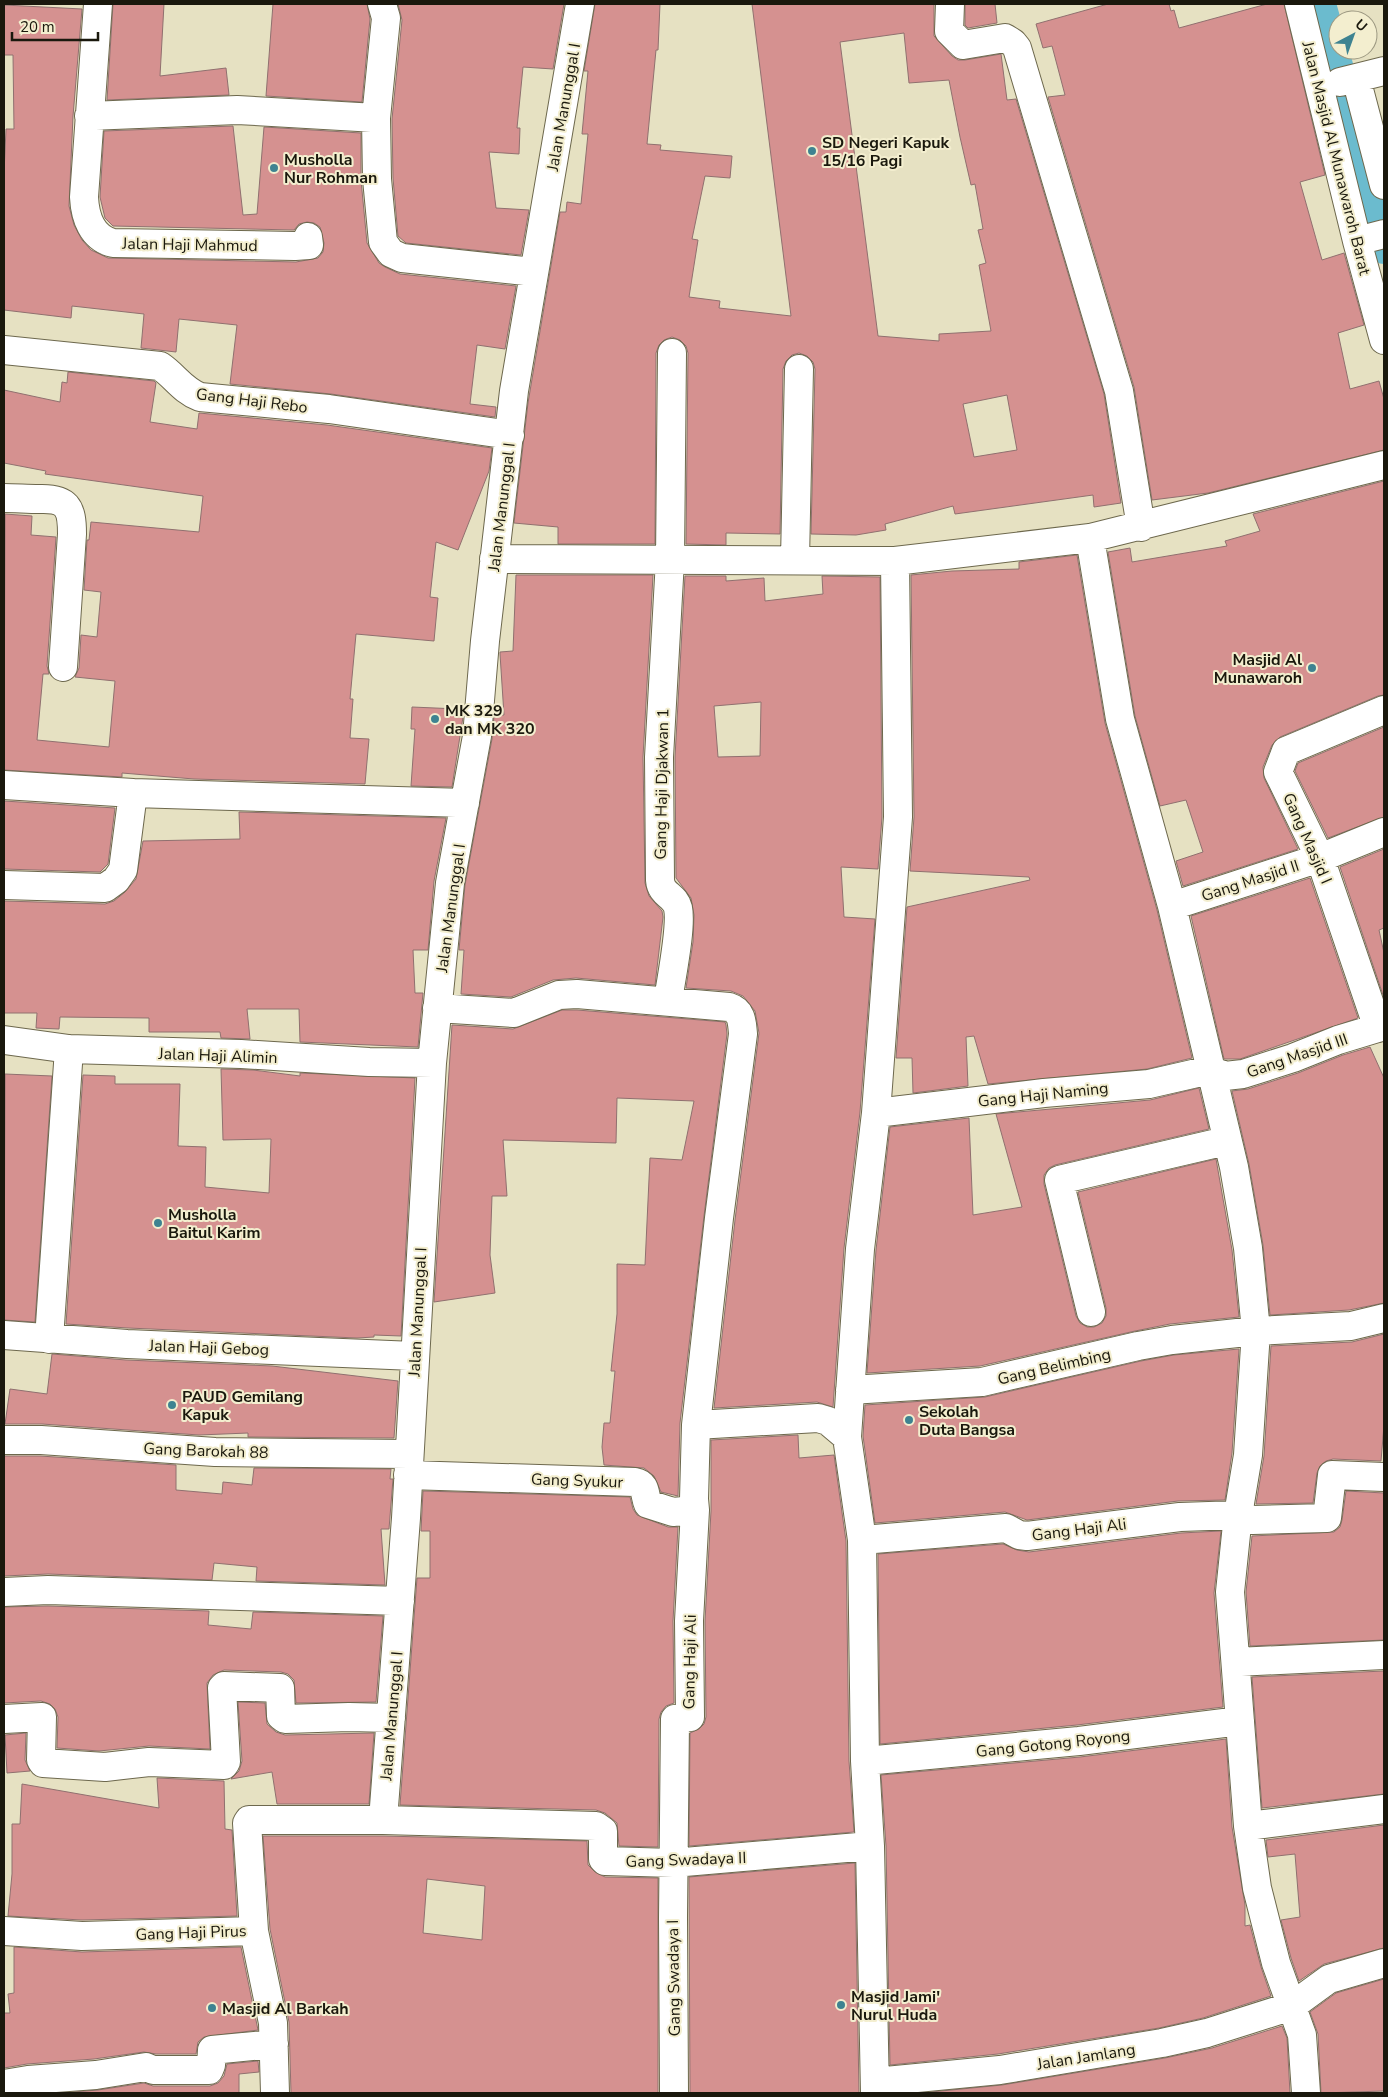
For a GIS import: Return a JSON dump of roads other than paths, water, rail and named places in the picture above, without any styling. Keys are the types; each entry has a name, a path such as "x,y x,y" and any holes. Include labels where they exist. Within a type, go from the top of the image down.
{"street":[{"name":"Jalan Haji Mahmud","path":"98,4 84,210 91,227 99,237 105,241 122,243 295,246 309,245 308,237"},
{"path":"382,4 386,18 376,118 379,216 383,242 391,253 402,258 424,262 534,272"},
{"name":"Jalan Manunggal I","path":"383,1820 409,1464 432,1063 450,883 477,736 485,641 514,391 580,4"},
{"path":"950,4 949,31 963,46 1005,38 1017,48 1119,391 1141,526"},
{"name":"Jalan Masjid Al Munawaroh Barat","path":"1299,4 1340,82 1384,340"},
{"path":"1384,71 1340,82 1384,185"},
{"path":"89,116 237,110 376,118"},
{"name":"Gang Haji Rebo","path":"4,350 160,366 168,371 189,393 200,397 329,409 510,436"},
{"name":"Gang Haji Djakwan 1","path":"668,1001 679,919 678,905 661,887 660,880 659,757 670,560 672,353"},
{"path":"795,560 799,369"},
{"path":"494,559 895,561 1090,538 1384,465"},
{"path":"4,498 51,498 60,500 69,508 72,520 72,534 63,667"},
{"path":"1090,538 1120,719 1172,906 1226,1141 1234,1167 1248,1248 1256,1331 1248,1454 1238,1514 1230,1592 1248,1826 1260,1898 1276,1963 1302,2035 1306,2093"},
{"path":"875,2088 870,1846 864,1762 862,1540 847,1437 860,1249 876,1113 898,817 895,561"},
{"name":"Gang Masjid I","path":"1381,1027 1320,858 1278,772 1286,751 1384,710"},
{"path":"4,785 134,794 465,803"},
{"path":"4,885 105,888 116,880 123,870 134,794"},
{"name":"Gang Masjid II","path":"1172,906 1320,858 1384,832"},
{"path":"437,1008 514,1013 560,995 570,994 734,1008 742,1019 742,1034 718,1218 696,1425 695,1510"},
{"name":"Gang Masjid III","path":"1210,1070 1225,1076 1242,1074 1381,1027"},
{"name":"Jalan Haji Alimin","path":"4,1040 69,1049 241,1054 369,1062 432,1063"},
{"path":"50,1338 69,1049"},
{"name":"Gang Haji Naming","path":"876,1113 1044,1093 1149,1084 1210,1070"},
{"path":"1091,1312 1059,1180 1226,1141"},
{"name":"Gang Belimbing","path":"850,1390 982,1382 1172,1340 1256,1331 1351,1326 1384,1318"},
{"name":"Jalan Haji Gebog","path":"4,1335 127,1344 414,1356"},
{"path":"696,1425 818,1418 828,1421 847,1437"},
{"name":"Gang Barokah 88","path":"4,1440 41,1440 409,1464"},
{"name":"Gang Syukur","path":"409,1464 635,1482 640,1483 644,1487 648,1504 673,1512 695,1510"},
{"name":"Gang Haji Ali","path":"862,1540 1006,1528 1019,1535 1027,1536 1180,1517 1238,1514 1252,1520 1327,1518 1332,1475 1384,1476"},
{"name":"Gang Haji Ali","path":"673,1863 675,1719 690,1717 689,1621 695,1510"},
{"path":"4,1592 48,1590 400,1600"},
{"path":"1236,1662 1384,1655"},
{"path":"4,1719 42,1717 41,1760 43,1763 105,1767 150,1762 224,1765 226,1762 222,1688 224,1686 280,1688 281,1716 285,1719 391,1718"},
{"name":"Gang Gotong Royong","path":"864,1762 1079,1741 1240,1721"},
{"path":"1248,1826 1384,1809"},
{"name":"Gang Swadaya II","path":"383,1820 596,1826 603,1832 603,1861 673,1863 870,1846"},
{"name":"Gang Haji Pirus","path":"4,1931 82,1936 254,1931 247,1821 383,1820"},
{"name":"Gang Swadaya I","path":"673,1863 674,2093"},
{"path":"254,1931 273,2023 275,2093"},
{"name":"Jalan Jamlang","path":"875,2088 1000,2070 1162,2043 1222,2030 1292,2006 1329,1979 1384,1963"},
{"path":"4,2084 28,2080 96,2075 146,2067 154,2070 209,2070 212,2050 274,2044"}],"waterway":[{"path":"1321,4 1358,138 1384,249"}],"place":[{"name":"SD Negeri Kapuk 15/16 Pagi","path":"812,151"},
{"name":"Musholla Nur Rohman","path":"274,168"},
{"name":"Masjid Al Munawaroh","path":"1312,668"},
{"name":"MK 329 dan MK 320","path":"435,719"},
{"name":"Musholla Baitul Karim","path":"158,1223"},
{"name":"PAUD Gemilang Kapuk","path":"172,1405"},
{"name":"Sekolah Duta Bangsa","path":"909,1420"},
{"name":"Masjid Jami' Nurul Huda","path":"841,2005"},
{"name":"Masjid Al Barkah","path":"212,2008"}]}
